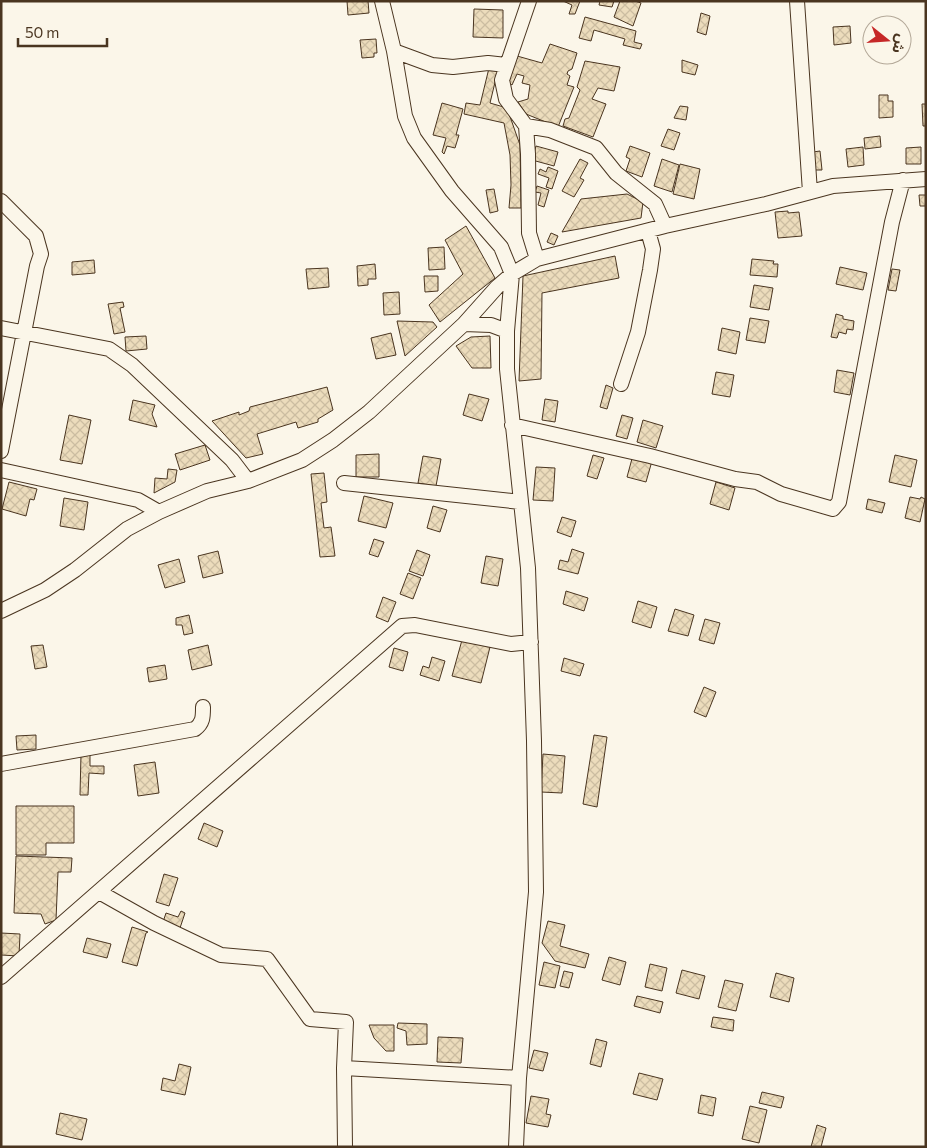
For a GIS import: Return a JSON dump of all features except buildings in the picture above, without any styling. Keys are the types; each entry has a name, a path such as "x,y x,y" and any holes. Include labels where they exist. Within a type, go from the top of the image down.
{"street":[{"path":"382,1 394,51 405,116 414,138 452,191 501,247 512,274 507,331 507,369 528,568 532,642 536,892 519,1078 516,1147"},
{"path":"528,1 502,80 506,98 526,126 529,233 537,259"},
{"path":"797,1 810,192"},
{"path":"394,51 432,65 453,67 488,63 506,65"},
{"path":"526,126 550,130 596,148 616,173 655,204 665,226"},
{"path":"1,611 45,590 75,570 127,529 159,512 207,491 248,481 302,460 369,412 464,324 497,287 512,274 537,259 833,186 926,179"},
{"path":"512,424 650,456 735,479 757,482 781,494 833,509 840,502 892,222 904,180"},
{"path":"1,201 36,236 41,254 1,451"},
{"path":"622,384 638,332 650,270 653,250 648,231"},
{"path":"464,324 491,325 507,331"},
{"path":"1,328 109,349 132,365 232,460 248,481"},
{"path":"1,470 138,500 159,512"},
{"path":"344,483 520,502"},
{"path":"1,977 402,626 415,625 511,644 532,642"},
{"path":"1,764 195,729 200,725 203,718 203,708"},
{"path":"99,892 154,923 221,954 267,959 310,1019 346,1022 344,1068 345,1147"},
{"path":"344,1068 519,1078"}]}
